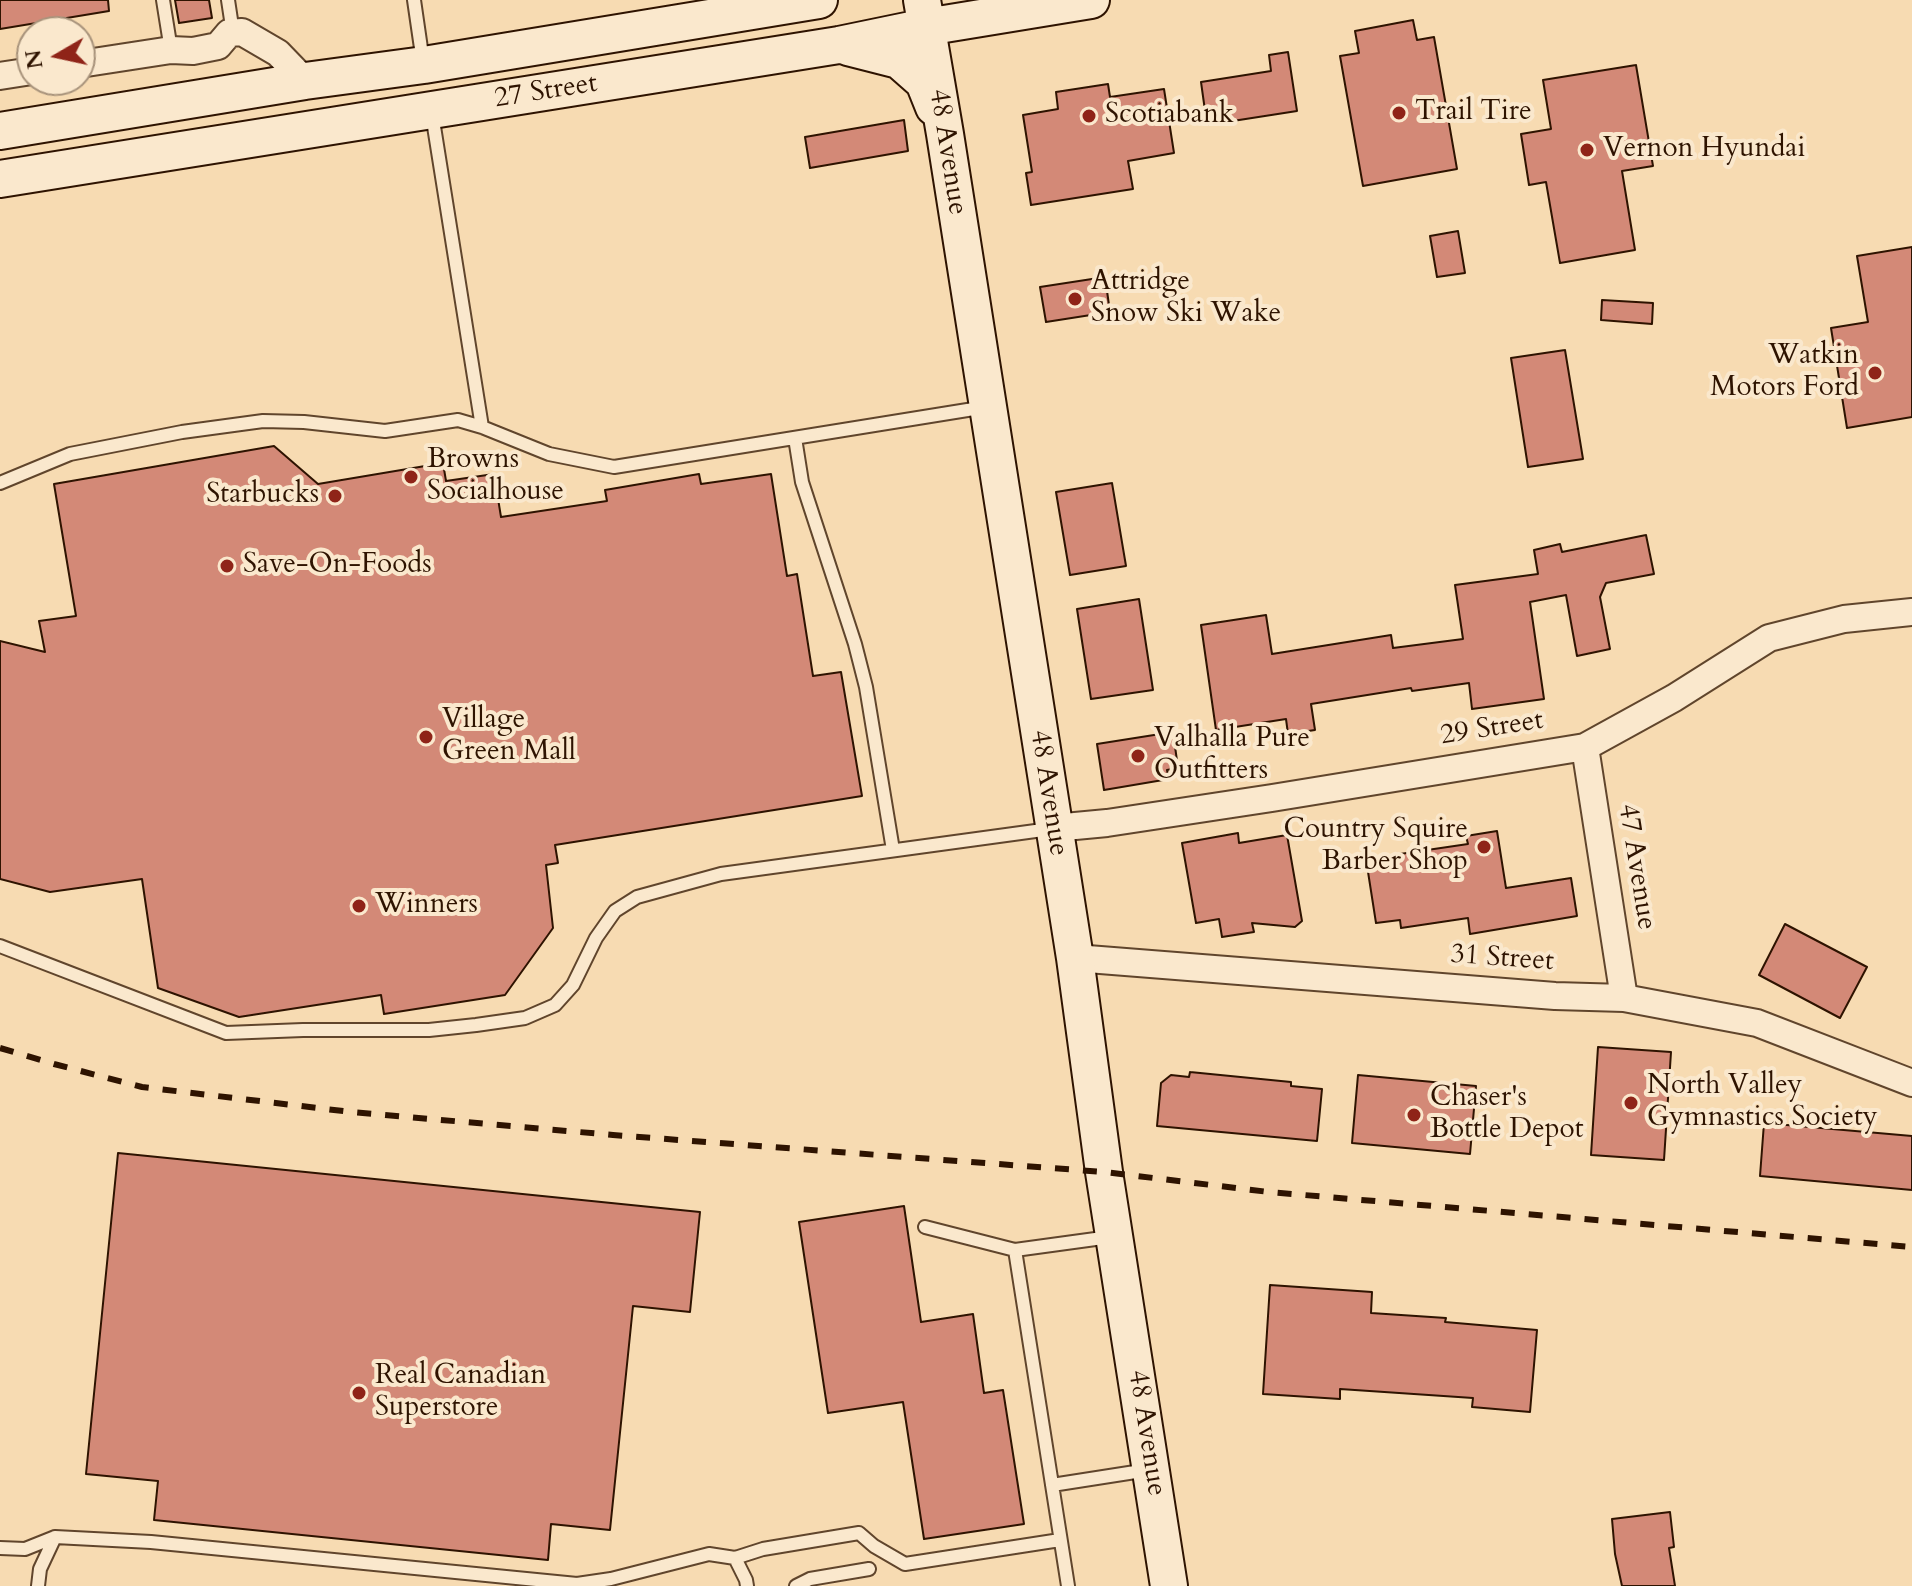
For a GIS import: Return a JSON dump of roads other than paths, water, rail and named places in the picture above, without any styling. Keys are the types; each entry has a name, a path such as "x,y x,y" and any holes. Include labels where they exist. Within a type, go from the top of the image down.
{"main road":[{"name":"27 Street","path":"0,131 819,0"},
{"name":"27 Street","path":"0,179 839,45 924,13 1091,0"},
{"name":"48 Avenue","path":"924,13 1075,958 1169,1586"},
{"path":"839,45 899,60 924,82 945,134"}],"street":[{"path":"96,62 218,46 229,33 242,32 278,53 305,81"},
{"path":"424,65 431,110"},
{"name":"29 Street","path":"1054,828 1272,798 1585,747 1674,698 1769,638 1844,619 1912,612"},
{"name":"47 Avenue","path":"1585,747 1624,998"},
{"name":"31 Street","path":"1075,958 1555,996 1624,998 1757,1023 1912,1083"}],"lane":[{"path":"163,0 171,50"},
{"path":"228,0 233,33"},
{"path":"414,0 424,65"},
{"path":"431,110 482,427"},
{"path":"0,483 70,454 182,432 263,421 385,431 458,420 549,454 614,467 988,407"},
{"path":"795,438 802,482 847,618 866,687 893,850"},
{"path":"0,946 226,1033 429,1030 476,1025 525,1018 555,1005 573,985 596,938 615,911 637,897 721,874 1054,828"},
{"path":"925,1227 1015,1250 1115,1236"},
{"path":"1015,1250 1068,1586"},
{"path":"1052,1485 1152,1469"},
{"path":"0,1548 25,1549 55,1537 151,1542 577,1584 611,1579 709,1554 735,1558 763,1549 859,1533 905,1564 1060,1540"},
{"path":"38,1586 40,1569 55,1537"},
{"path":"735,1558 747,1586"},
{"path":"796,1586 810,1579 869,1569"}],"railway":[{"path":"0,1048 142,1087 351,1112 1104,1172 1269,1192 1912,1247"}],"place":[{"name":"Trail Tire","path":"1399,113"},
{"name":"Scotiabank","path":"1089,116"},
{"name":"Vernon Hyundai","path":"1587,150"},
{"name":"Attridge Snow Ski Wake","path":"1075,299"},
{"name":"Watkin Motors Ford","path":"1875,373"},
{"name":"Browns Socialhouse","path":"411,477"},
{"name":"Starbucks","path":"335,496"},
{"name":"Save-On-Foods","path":"227,566"},
{"name":"Village Green Mall","path":"426,737"},
{"name":"Valhalla Pure Outfitters","path":"1138,756"},
{"name":"Country Squire Barber Shop","path":"1484,847"},
{"name":"Winners","path":"359,906"},
{"name":"North Valley Gymnastics Society","path":"1631,1103"},
{"name":"Chaser's Bottle Depot","path":"1414,1115"},
{"name":"Real Canadian Superstore","path":"359,1393"}]}
